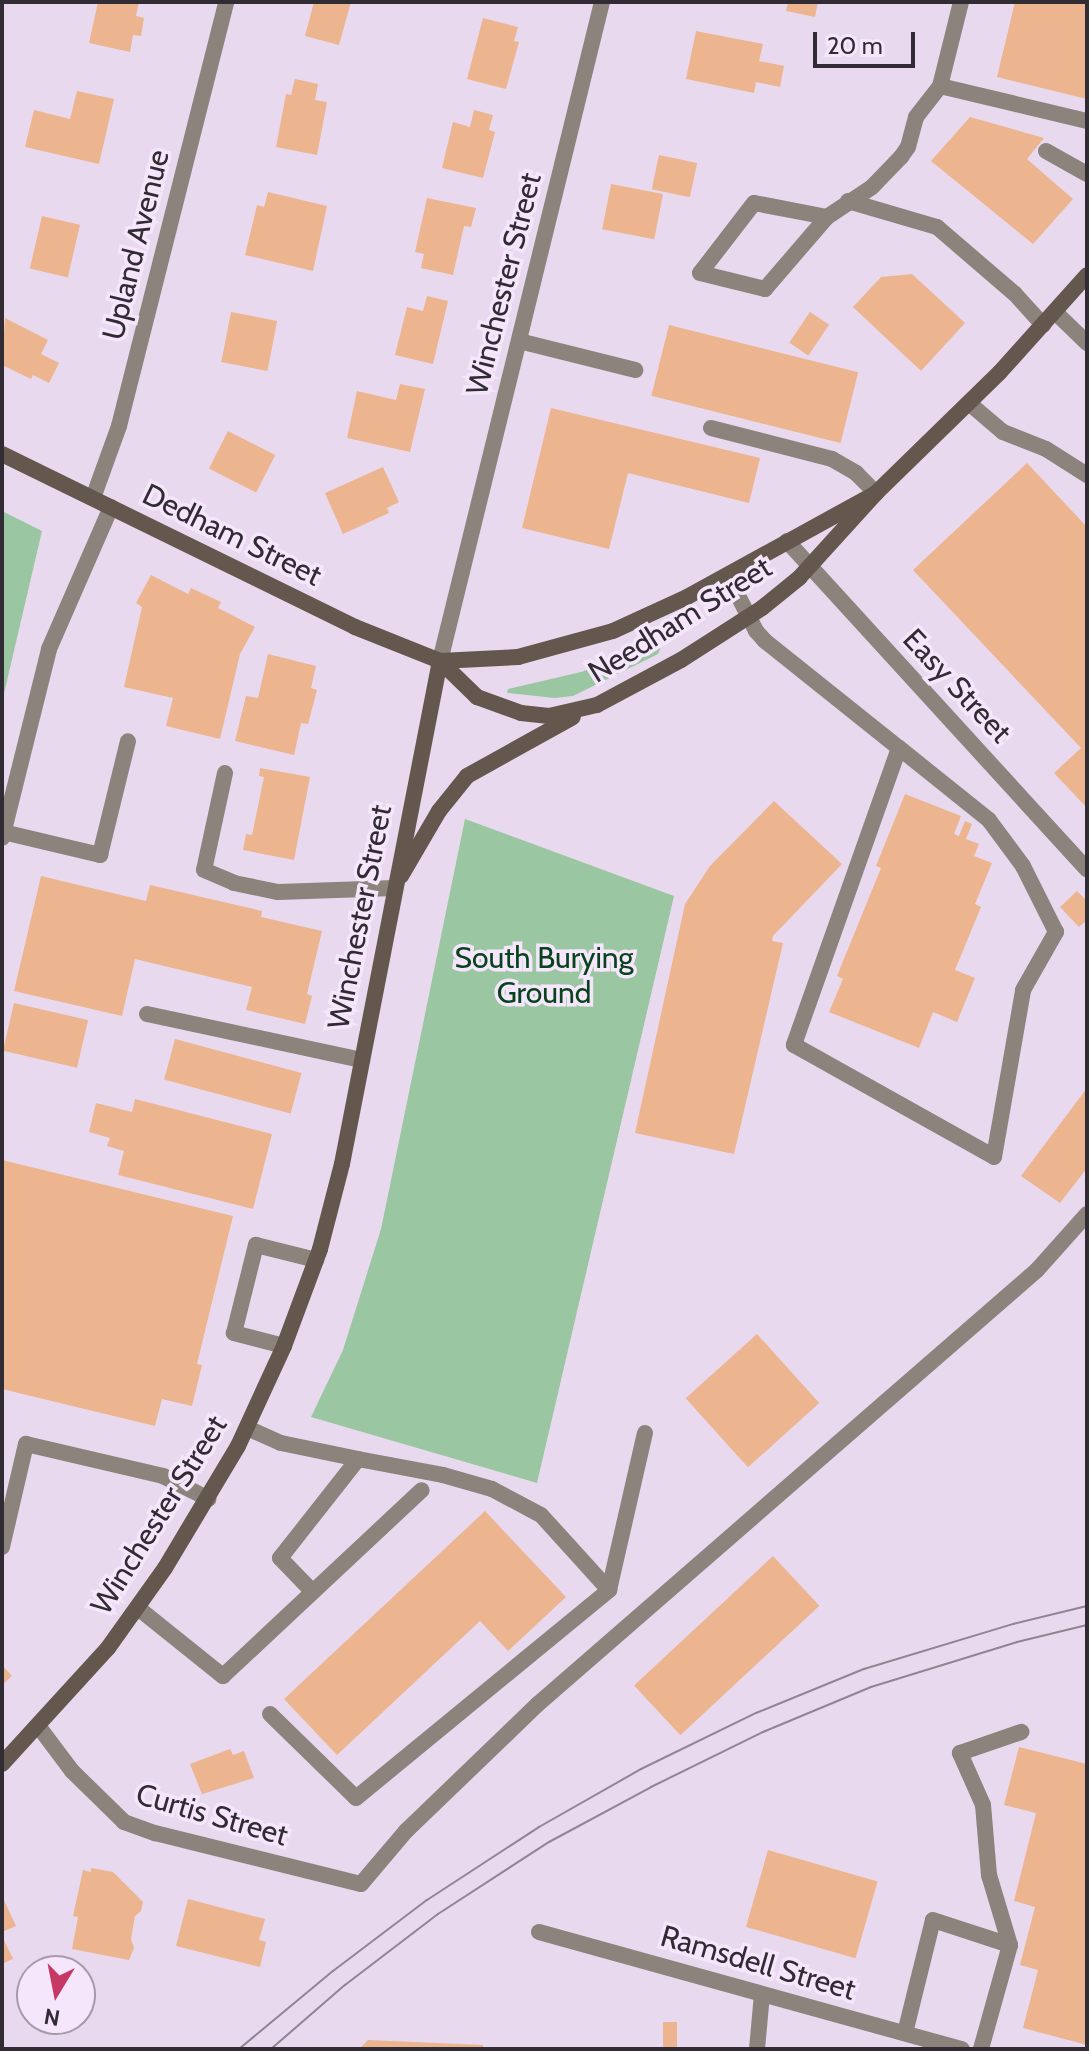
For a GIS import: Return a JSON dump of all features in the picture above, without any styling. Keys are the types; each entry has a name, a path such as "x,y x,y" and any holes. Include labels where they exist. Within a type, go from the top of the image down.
{"main road":[{"name":"Needham Street","path":"440,661 468,691 503,708 549,716 597,705 681,660 749,616 810,567 876,493 970,404 1087,275"},
{"name":"Dedham Street","path":"2,454 355,627 440,661"},
{"name":"Needham Street","path":"440,661 503,659 570,645 646,618 876,493"},
{"name":"Winchester Street","path":"2,1764 39,1727 138,1608 209,1499 247,1428 284,1346 316,1260 339,1177 440,661"},
{"path":"395,888 439,811 467,776 597,705"}],"street":[{"name":"Upland Avenue","path":"93,498 119,426 226,2"},
{"name":"Winchester Street","path":"440,661 602,2"},
{"path":"827,217 754,203 700,273 765,289 827,217 872,187 901,157 908,147 916,117 940,86 961,2"},
{"path":"940,86 1087,121"},
{"path":"1046,151 1087,174"},
{"path":"848,201 937,227 1015,294 1043,325"},
{"path":"1055,312 1087,343"},
{"path":"519,341 635,370"},
{"path":"970,404 1003,432 1046,449 1087,475"},
{"path":"711,428 832,459 856,473 876,493"},
{"path":"111,507 49,649 3,835 100,855 128,741"},
{"name":"Easy Street","path":"787,541 1087,869"},
{"path":"728,576 756,631 773,648 899,748 989,820 1023,866 1056,932 1023,990 994,1157 794,1045 899,748"},
{"path":"225,773 204,870 234,883 278,892 395,888"},
{"path":"147,1014 362,1060"},
{"name":"Curtis Street","path":"39,1727 107,1809 136,1828 361,1884 406,1831 538,1704 1037,1270 1087,1214"},
{"path":"284,1346 234,1333 256,1245 316,1260"},
{"path":"247,1428 281,1443 443,1475 492,1489 541,1515 609,1590"},
{"path":"270,1714 356,1798 609,1590 645,1433"},
{"path":"2,1547 26,1444 163,1476 209,1499"},
{"path":"311,1590 280,1558 358,1459"},
{"path":"138,1608 223,1676 311,1590 422,1490"},
{"path":"981,2049 1010,1945 989,1875 983,1805 960,1753 1021,1732"},
{"path":"905,2033 933,1920 1010,1945"},
{"name":"Ramsdell Street","path":"539,1932 962,2049"},
{"path":"757,2049 762,1994"}],"green space":[{"path":"2,511 42,531 2,702"},
{"path":"662,645 658,654 573,696 555,698 507,693 508,689 581,672"},
{"name":"South Burying Ground","path":"465,819 674,896 537,1483 311,1417 343,1350 381,1229"}],"building":[{"path":"98,2 139,2 136,16 144,18 141,36 133,35 130,52 89,43"},
{"path":"314,2 351,2 339,45 305,36"},
{"path":"788,2 818,2 815,17 786,11"},
{"path":"1015,2 1087,2 1087,99 997,77"},
{"path":"483,18 518,27 514,41 519,42 506,89 467,79"},
{"path":"696,31 763,44 759,61 784,66 780,87 756,82 754,93 686,79"},
{"path":"295,79 318,84 315,100 327,102 317,155 276,147 286,94 291,95"},
{"path":"77,91 114,99 99,164 25,147 34,110 70,119"},
{"path":"474,110 493,115 489,130 495,132 483,178 442,168 453,122 470,127"},
{"path":"970,117 1044,138 1027,159 1073,199 1033,244 931,161"},
{"path":"659,155 697,163 690,197 652,189"},
{"path":"611,184 663,194 654,239 602,229"},
{"path":"268,192 327,206 313,271 245,255 257,205 264,207"},
{"path":"427,198 476,208 471,227 464,226 453,275 421,268 424,254 415,252"},
{"path":"42,216 80,225 68,277 30,269"},
{"path":"912,274 965,323 921,371 853,307 881,277"},
{"path":"427,296 448,301 433,364 395,355 407,307 423,311"},
{"path":"231,312 277,321 267,371 221,362"},
{"path":"810,312 829,325 808,356 789,343"},
{"path":"5,318 48,340 41,354 59,363 49,383 33,375 31,379 2,365"},
{"path":"669,325 858,372 841,443 651,396"},
{"path":"400,384 425,389 410,452 347,438 357,391 396,400"},
{"path":"551,408 760,458 749,503 628,473 609,549 522,528"},
{"path":"228,431 275,455 256,492 209,468"},
{"path":"1027,463 1087,527 1087,808 1054,773 1081,748 913,570"},
{"path":"383,467 399,502 387,508 389,513 343,534 325,493"},
{"path":"151,575 188,594 191,588 221,602 218,608 255,627 240,654 220,739 166,726 173,698 124,687 142,607 136,603"},
{"path":"268,654 316,666 311,688 317,690 308,724 301,723 294,755 235,741 246,696 258,698"},
{"path":"260,768 310,777 294,860 243,850 246,834 252,835 264,777 259,776"},
{"path":"905,794 961,816 954,834 959,836 965,821 972,824 966,839 979,844 974,856 992,863 975,904 981,907 955,970 975,978 957,1022 933,1012 919,1048 829,1012 843,979 837,976 881,868 876,866"},
{"path":"774,801 842,864 773,936 772,941 783,943 734,1154 635,1133 685,904 710,866"},
{"path":"41,876 146,901 150,885 262,911 261,917 322,931 307,994 312,996 305,1024 246,1010 252,987 135,959 122,1016 14,991"},
{"path":"1077,891 1087,901 1087,920 1079,927 1060,907"},
{"path":"14,1003 88,1020 77,1068 3,1051"},
{"path":"175,1039 302,1073 291,1113 164,1080"},
{"path":"1087,1088 1087,1168 1060,1203 1021,1176"},
{"path":"135,1099 272,1134 253,1209 118,1175 124,1151 107,1146 110,1138 89,1132 96,1103 132,1112"},
{"path":"2,1160 233,1216 197,1364 202,1365 192,1406 162,1399 155,1426 2,1389"},
{"path":"757,1334 819,1403 748,1467 686,1398"},
{"path":"485,1511 566,1597 508,1651 480,1621 337,1755 284,1699"},
{"path":"773,1556 819,1606 680,1735 634,1686"},
{"path":"2,1665 12,1676 2,1685"},
{"path":"1019,1747 1087,1764 1087,2045 1023,2028 1038,1970 1020,1965 1035,1907 1014,1901 1036,1813 1004,1805"},
{"path":"230,1749 233,1755 244,1751 254,1778 202,1794 190,1764"},
{"path":"768,1850 878,1881 856,1958 746,1927"},
{"path":"91,1868 113,1872 143,1902 141,1911 135,1916 131,1939 134,1948 129,1960 72,1949 78,1917 73,1916 83,1870 91,1872"},
{"path":"2,1896 16,1926 2,1932"},
{"path":"188,1899 265,1919 259,1940 266,1942 260,1967 176,1946"},
{"path":"2,1936 13,1959 2,1964"},
{"path":"663,2022 677,2022 677,2049 663,2049"},
{"path":"368,2040 483,2045 483,2049 359,2049"}],"tram line":[{"path":"239,2049 333,1971 427,1900 539,1827 641,1769 756,1713 864,1669 1013,1624 1087,1606"},
{"path":"271,2049 345,1985 438,1914 549,1842 651,1787 763,1732 871,1687 1017,1642 1087,1625"}]}
